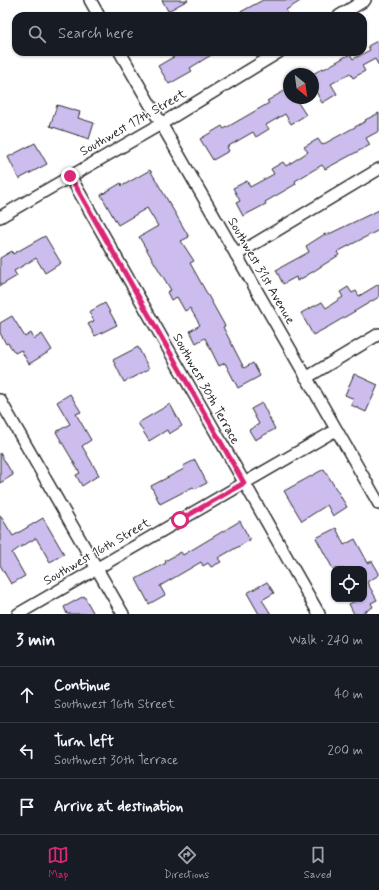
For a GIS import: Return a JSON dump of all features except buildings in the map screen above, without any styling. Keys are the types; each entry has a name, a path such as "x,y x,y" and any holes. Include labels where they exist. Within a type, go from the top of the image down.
{"street":[{"path":"90,0 97,12"},
{"path":"346,12 365,0"},
{"name":"Southwest 31st Avenue","path":"122,56 378,501"},
{"name":"Southwest 17th Street","path":"1,214 161,124 272,56"},
{"path":"236,255 379,169"},
{"name":"Southwest 30th Terrace","path":"70,176 319,614"},
{"path":"306,378 379,334"},
{"path":"0,400 123,614"},
{"name":"Southwest 16th Street","path":"18,614 336,430"}],"route":[{"path":"70,176 244,483 180,520"}]}
